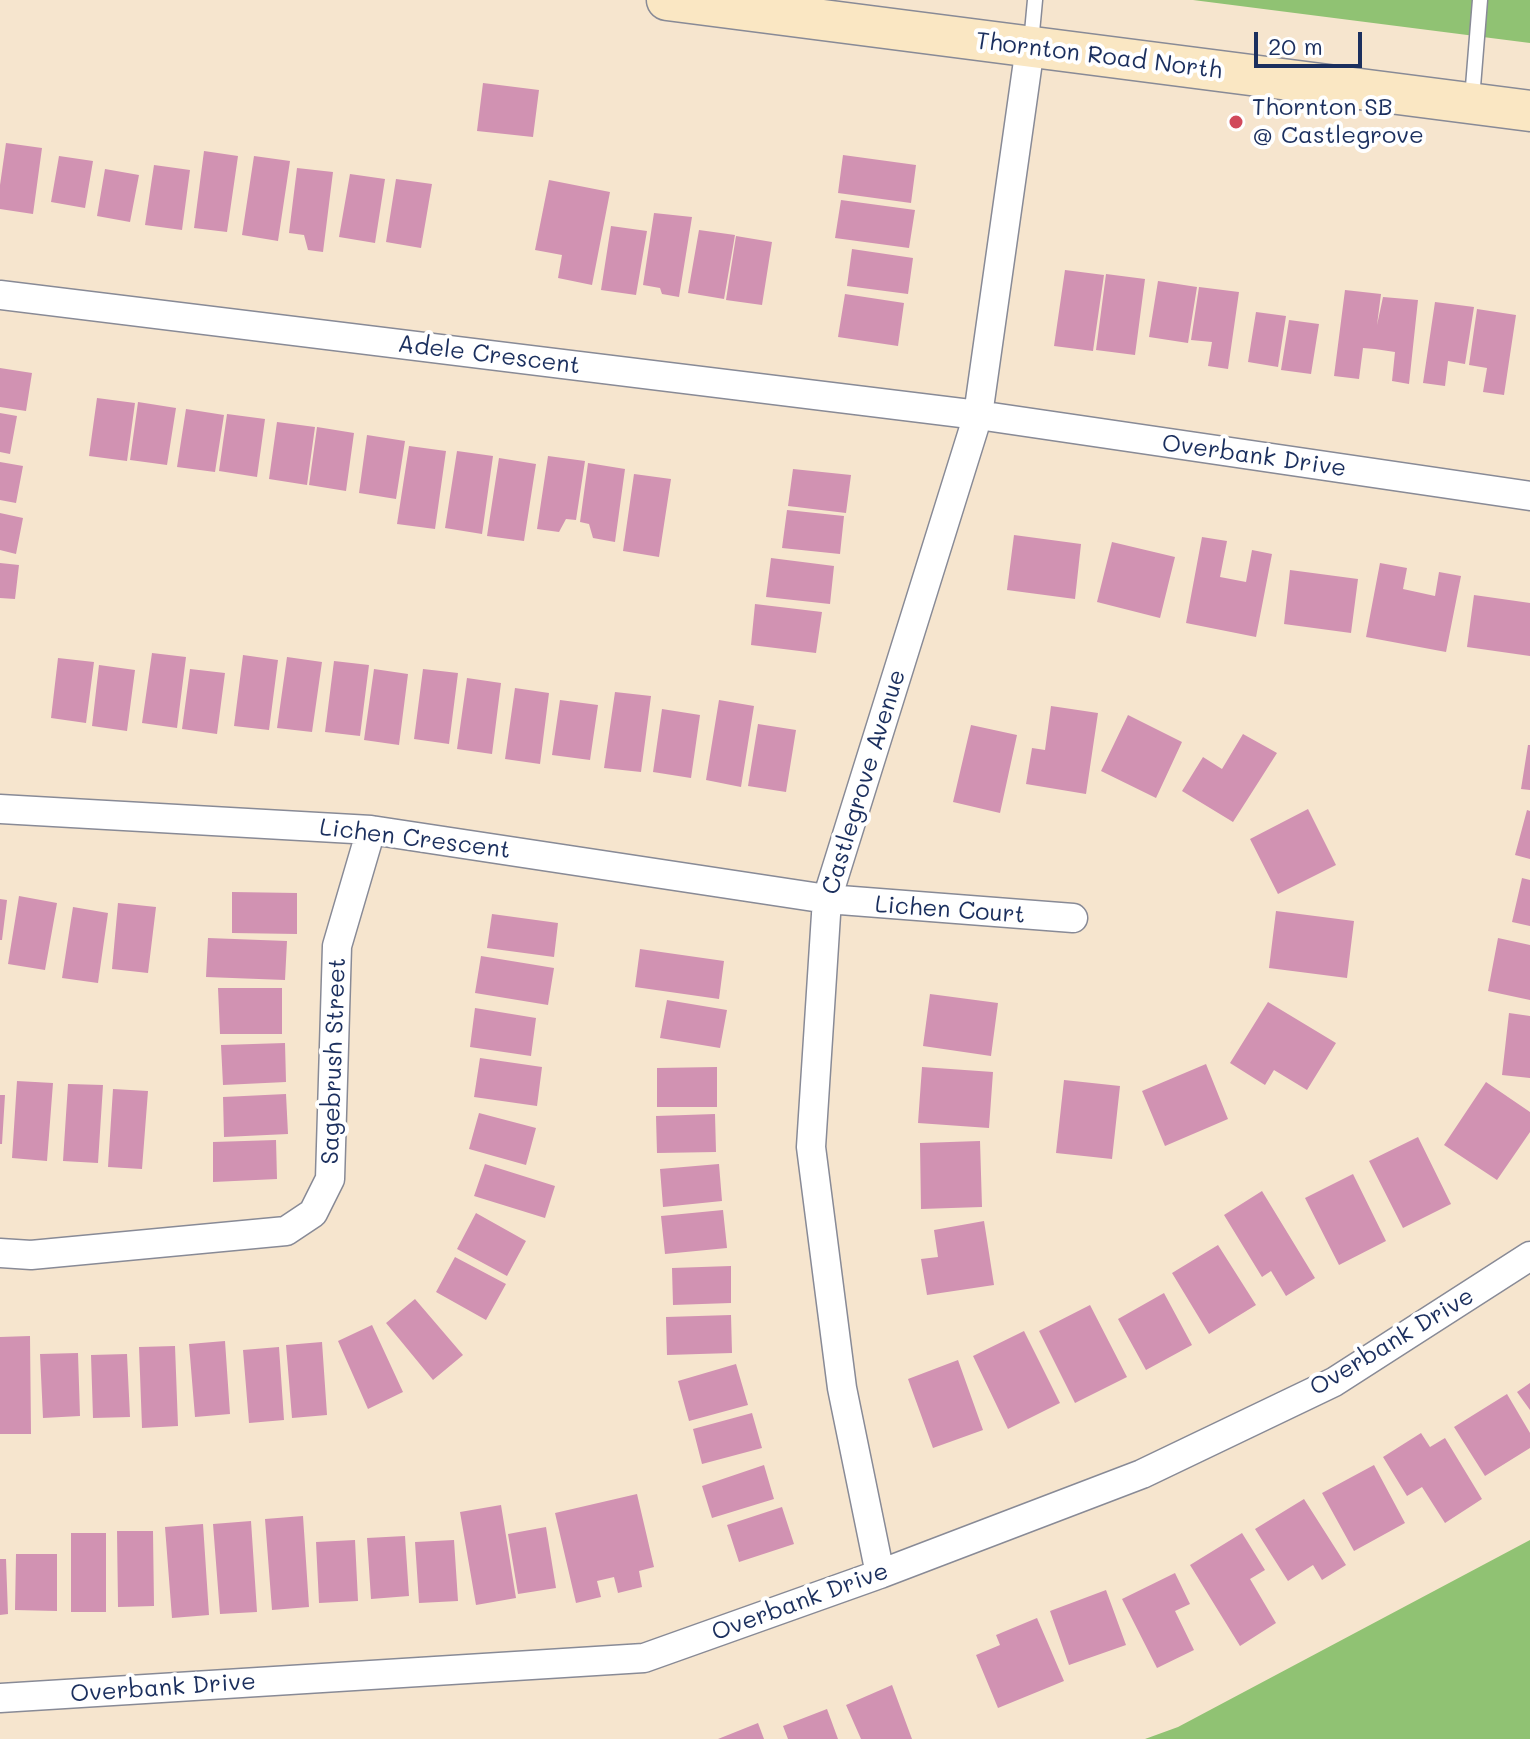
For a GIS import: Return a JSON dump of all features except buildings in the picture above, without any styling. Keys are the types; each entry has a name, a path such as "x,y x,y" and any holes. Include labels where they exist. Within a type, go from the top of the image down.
{"main road":[{"name":"Thornton Road North","path":"667,0 1530,111"}],"street":[{"name":"Castlegrove Avenue","path":"880,1574 842,1388 811,1147 827,899 978,415 1030,47"},
{"name":"Adele Crescent","path":"0,295 978,415"},
{"name":"Overbank Drive","path":"978,415 1530,496"},
{"name":"Lichen Crescent","path":"0,809 371,830 827,899"},
{"name":"Sagebrush Street","path":"0,1253 31,1255 286,1231 313,1213 330,1179 337,946 371,830"},
{"name":"Lichen Court","path":"827,899 1073,918"},
{"name":"Overbank Drive","path":"0,1698 644,1658 880,1574 1142,1474 1334,1382 1530,1256"}],"lane":[{"path":"1030,47 1035,0"},
{"path":"1472,102 1480,0"}],"green space":[{"path":"1193,0 1530,0 1530,43"},
{"path":"1530,1540 1530,1739 1145,1739 1178,1727"}],"place":[{"name":"Thornton SB @ Castlegrove","path":"1236,122"}]}
